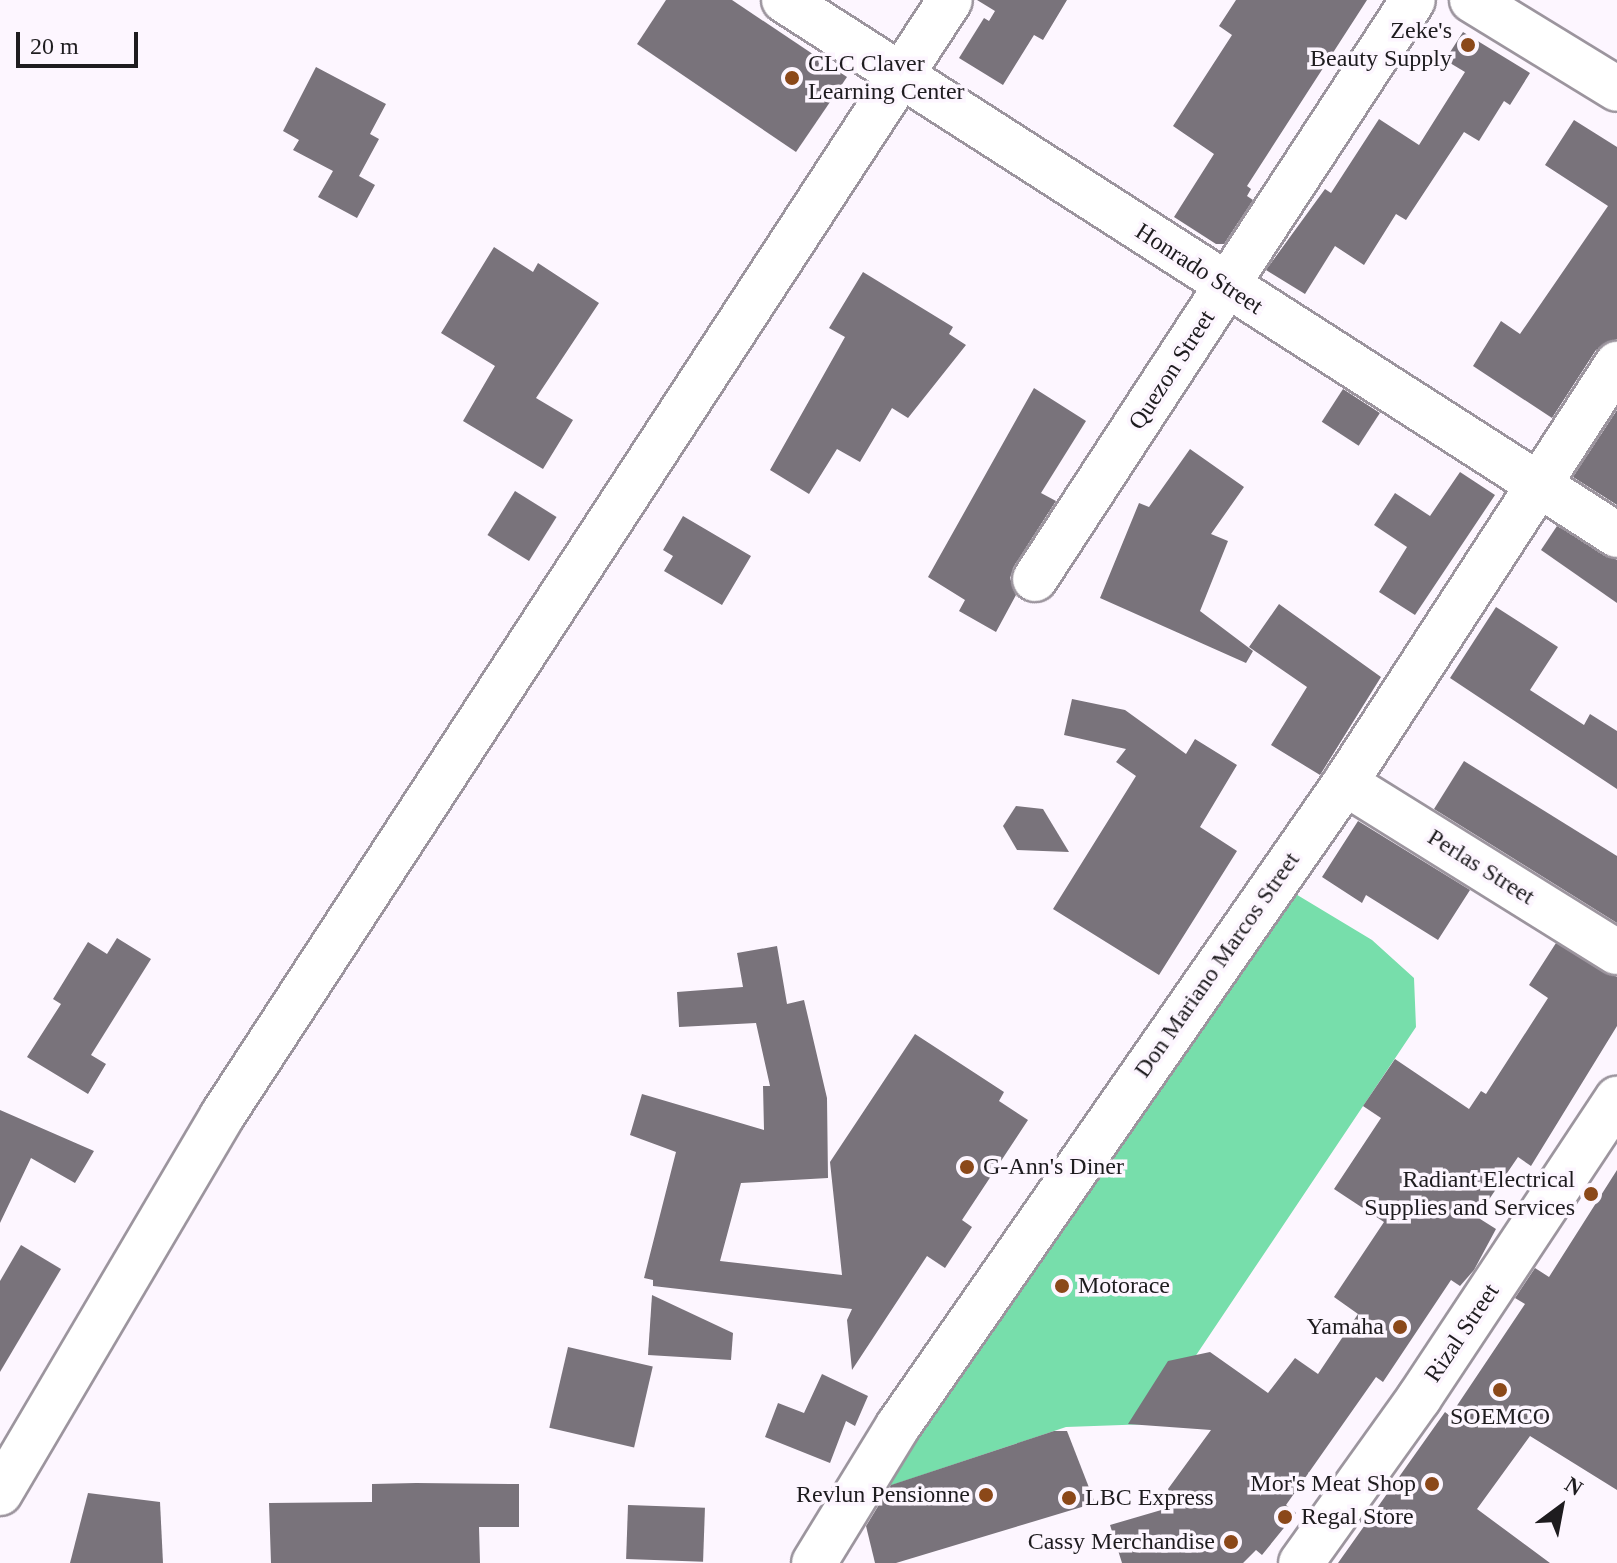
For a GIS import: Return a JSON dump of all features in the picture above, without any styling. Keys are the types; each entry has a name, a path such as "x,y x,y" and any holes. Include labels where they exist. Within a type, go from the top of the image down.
{"street":[{"name":"Honrado Street","path":"784,0 898,77 1617,535"},
{"path":"0,1493 222,1116 950,0"},
{"name":"Quezon Street","path":"1035,579 1413,0"},
{"path":"1472,0 1617,89"},
{"name":"Don Mariano Marcos Street","path":"814,1563 898,1426 1345,783 1617,364"},
{"name":"Perlas Street","path":"1345,783 1617,952"},
{"name":"Rizal Street","path":"1301,1563 1419,1398 1617,1099"}],"green space":[{"path":"1289,890 1372,940 1414,978 1416,1027 1150,1424 1066,1427 889,1486 892,1466"}],"building":[{"path":"666,0 732,0 847,77 796,152 637,44"},
{"path":"977,0 1067,0 1043,40 1034,35 1003,85 959,58 984,18 989,21 995,11"},
{"path":"1236,0 1367,0 1247,186 1251,189 1247,196 1253,200 1224,244 1216,244 1174,217 1214,154 1173,126 1232,35 1219,26"},
{"path":"1463,32 1530,73 1510,105 1504,101 1479,141 1464,132 1406,220 1396,214 1364,265 1335,246 1305,294 1266,270 1325,189 1331,193 1379,119 1419,145 1465,72 1445,60"},
{"path":"316,67 386,104 370,134 379,139 359,176 375,185 357,218 318,197 333,171 293,150 299,140 283,131"},
{"path":"1574,120 1617,147 1617,339 1596,350 1552,418 1473,366 1501,321 1520,334 1608,206 1545,165"},
{"path":"494,247 533,272 538,263 599,303 536,398 573,420 543,469 463,421 495,366 441,333"},
{"path":"863,272 953,327 949,334 966,345 908,418 892,408 860,462 837,449 809,494 770,470 845,337 829,328"},
{"path":"1034,388 1086,421 1041,493 1056,501 1014,566 1010,578 1016,595 996,632 959,611 965,600 928,577"},
{"path":"1343,389 1380,413 1359,446 1322,422"},
{"path":"1617,410 1617,505 1573,477"},
{"path":"1190,449 1244,487 1211,534 1228,541 1200,611 1253,651 1246,663 1100,598 1139,503 1149,507"},
{"path":"1460,472 1495,495 1415,615 1379,592 1407,547 1374,525 1395,493 1430,516"},
{"path":"515,491 557,517 529,561 487,535"},
{"path":"683,516 751,556 722,605 664,571 673,556 663,550"},
{"path":"1557,526 1617,560 1617,603 1541,550"},
{"path":"1279,604 1381,677 1320,775 1271,745 1307,687 1249,647"},
{"path":"1496,607 1558,647 1530,690 1584,725 1590,714 1617,731 1617,789 1450,678"},
{"path":"1072,699 1125,710 1186,754 1195,739 1237,765 1200,827 1237,851 1159,975 1053,909 1136,776 1116,762 1126,749 1064,735"},
{"path":"1464,761 1617,856 1617,923 1434,809"},
{"path":"1016,806 1043,809 1069,852 1017,850 1003,826"},
{"path":"1358,821 1470,890 1438,940 1366,895 1362,903 1322,877"},
{"path":"117,938 151,959 91,1055 106,1064 88,1094 27,1057 61,1004 53,999 88,942 107,954"},
{"path":"1556,943 1617,977 1617,1026 1531,1166 1518,1157 1477,1217 1496,1229 1474,1270 1460,1286 1451,1280 1383,1382 1376,1377 1286,1505 1296,1513 1262,1555 1256,1550 1243,1563 1122,1563 1110,1525 1175,1506 1168,1489 1211,1430 1128,1424 1168,1361 1210,1352 1268,1393 1295,1358 1318,1374 1358,1314 1334,1297 1384,1222 1334,1189 1381,1118 1363,1106 1395,1059 1469,1109 1481,1091 1486,1094 1548,998 1529,985"},
{"path":"777,946 787,1004 804,1000 827,1098 828,1178 741,1183 720,1261 842,1275 830,1162 915,1034 1004,1092 999,1101 1028,1120 962,1220 972,1227 945,1268 927,1256 852,1370 847,1320 852,1309 653,1286 653,1280 644,1278 676,1152 630,1135 642,1094 764,1130 763,1086 770,1086 756,1023 679,1027 677,992 743,987 737,953"},
{"path":"0,1110 94,1151 75,1183 31,1158 0,1223"},
{"path":"1617,1170 1617,1490 1530,1436 1477,1509 1550,1563 1338,1563 1445,1412 1450,1416 1525,1304 1515,1298 1535,1268 1549,1277"},
{"path":"21,1245 61,1269 0,1372 0,1281"},
{"path":"652,1295 733,1333 731,1360 648,1355"},
{"path":"568,1347 653,1367 634,1447 549,1428"},
{"path":"822,1374 868,1396 855,1426 846,1421 830,1463 765,1437 778,1403 804,1413"},
{"path":"1054,1431 1067,1431 1095,1503 896,1563 875,1563 866,1526 891,1485"},
{"path":"372,1484 519,1484 519,1527 479,1527 480,1563 271,1563 269,1503 372,1502"},
{"path":"88,1493 160,1502 163,1563 70,1563"},
{"path":"628,1505 705,1508 703,1562 626,1559"}],"place":[{"name":"Zeke's Beauty Supply","path":"1468,45"},
{"name":"CLC Claver Learning Center","path":"792,78"},
{"name":"G-Ann's Diner","path":"967,1167"},
{"name":"Radiant Electrical Supplies and Services","path":"1591,1194"},
{"name":"Motorace","path":"1062,1286"},
{"name":"Yamaha","path":"1400,1327"},
{"name":"SOEMCO","path":"1500,1390"},
{"name":"Mor's Meat Shop","path":"1432,1484"},
{"name":"Revlun Pensionne","path":"986,1495"},
{"name":"LBC Express","path":"1069,1498"},
{"name":"Regal Store","path":"1285,1517"},
{"name":"Cassy Merchandise","path":"1231,1542"}]}
